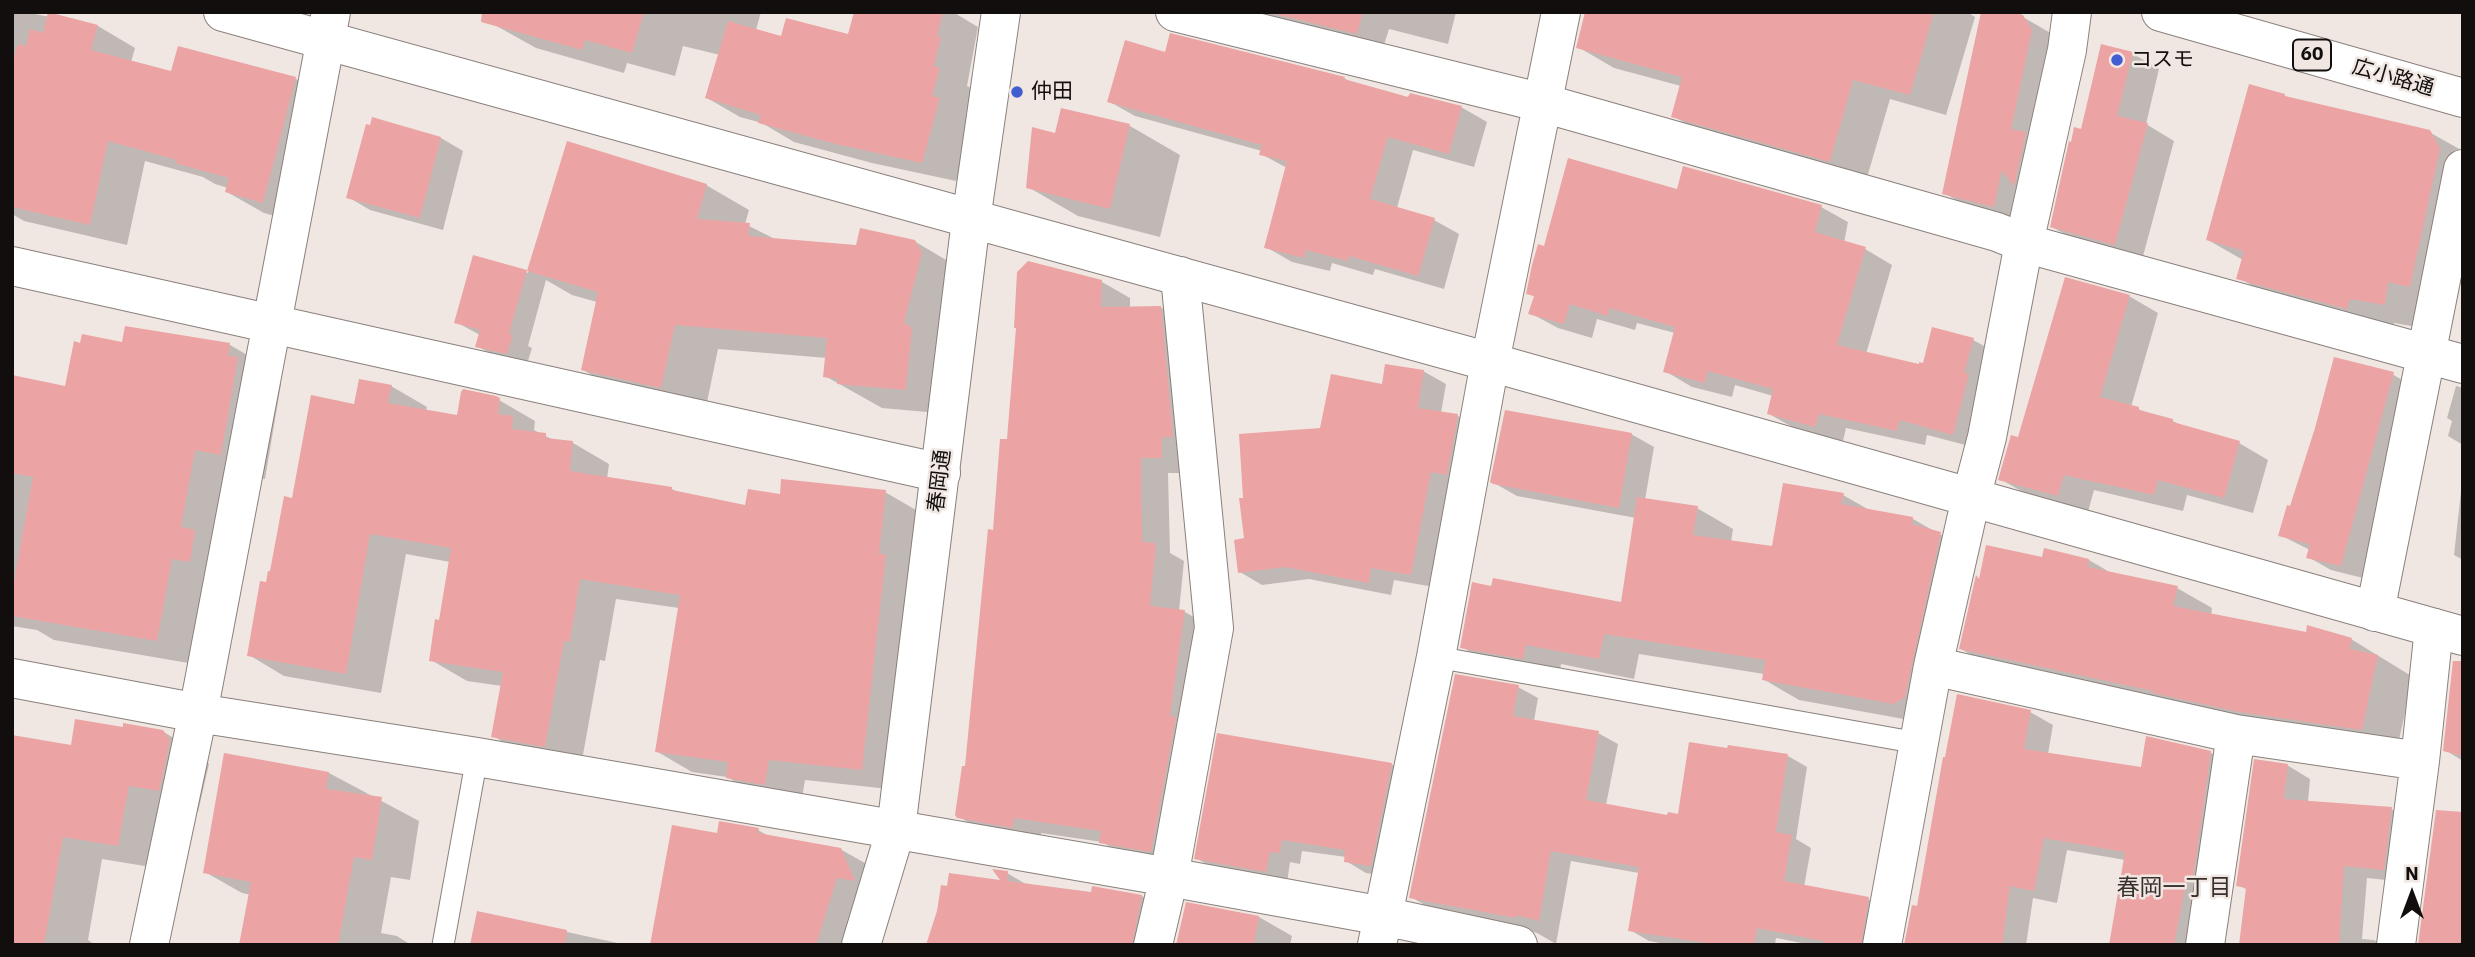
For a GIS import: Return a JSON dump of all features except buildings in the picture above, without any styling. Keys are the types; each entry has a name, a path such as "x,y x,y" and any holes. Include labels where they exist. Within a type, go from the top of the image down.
{"street":[{"path":"223,12 328,27 971,220 1490,362 2448,632 2420,761 2396,945"},
{"name":"春岡通","path":"861,945 896,829 971,220 1001,12"},
{"path":"1175,12 1543,103 1997,232 2024,243 2463,364"},
{"path":"1380,930 1436,657 1490,362 1561,12"},
{"path":"1882,945 1933,666 1970,498 1987,438 2024,243 2067,50 2072,12"},
{"name":"広小路通","path":"2161,12 2463,98"},
{"path":"149,945 198,713 328,27"},
{"path":"2375,612 2463,169"},
{"path":"12,266 941,473"},
{"path":"1153,945 1169,877 1214,628 1180,276"},
{"path":"1933,666 2236,734 2420,761"},
{"path":"12,678 198,713 477,757 1169,877 1380,930 1518,945"},
{"path":"2205,945 2236,734"}],"lane":[{"path":"1436,657 1918,743"},
{"path":"443,945 477,757"}],"place":[{"name":"コスモ","path":"2117,60"},
{"name":"仲田","path":"1017,92"}],"district":[{"name":"春岡一丁目","path":"2174,888"}]}
